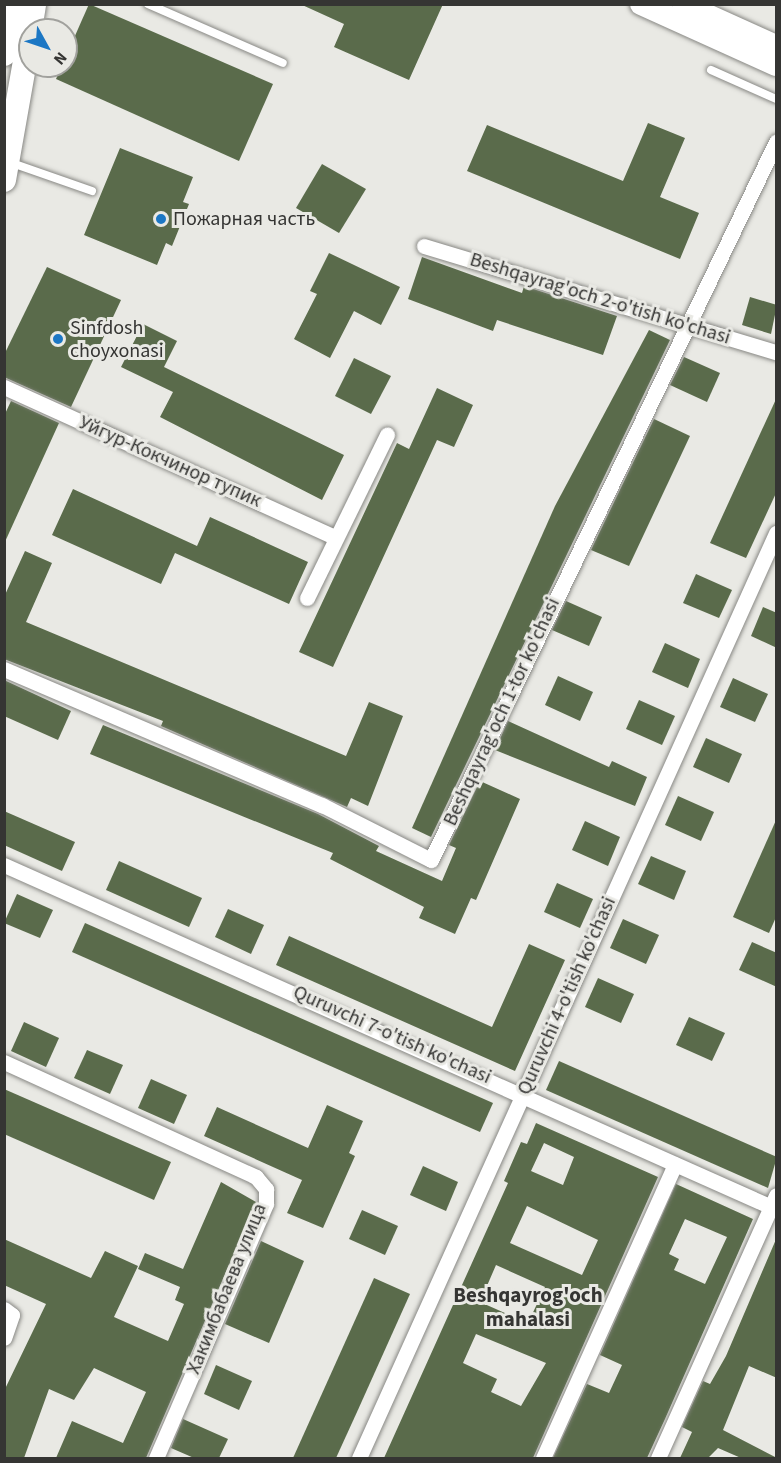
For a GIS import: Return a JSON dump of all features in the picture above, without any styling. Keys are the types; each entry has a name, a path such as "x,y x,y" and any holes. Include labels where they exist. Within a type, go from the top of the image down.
{"main road":[{"path":"4,54 12,4"},
{"path":"641,4 777,65"},
{"path":"683,4 777,46"},
{"path":"6,168 22,78"}],"street":[{"name":"Beshqayrag'och 1-tor ko'chasi","path":"4,669 322,805 431,860 777,142"},
{"name":"Beshqayrag'och 2-o'tish ko'chasi","path":"424,246 777,352"},
{"name":"Уйгур-Кокчинор тупик","path":"4,387 335,537"},
{"path":"306,598 387,435"},
{"name":"Quruvchi 4-o'tish ko'chasi","path":"359,1458 777,533"},
{"name":"Quruvchi 7-o'tish ko'chasi","path":"4,865 524,1093 675,1164 775,1204"},
{"name":"Хакимбабаева улица","path":"4,1062 256,1177 266,1189 266,1204 156,1458"},
{"path":"543,1458 675,1164"},
{"path":"658,1458 775,1204"},
{"path":"4,1309 12,1315 4,1338"}],"lane":[{"path":"148,4 283,63"},
{"path":"711,69 777,99"},
{"path":"6,168 92,191"}],"building":[{"path":"89,4 273,84 239,161 56,79 78,78 78,29"},
{"path":"300,4 443,4 409,80 334,47 344,24"},
{"path":"648,123 685,138 660,197 699,213 680,259 467,171 487,125 623,181"},
{"path":"120,148 193,177 183,202 189,204 172,246 166,243 157,265 84,235"},
{"path":"322,164 366,189 339,233 296,208"},
{"path":"329,253 400,287 381,325 354,311 330,358 294,339 317,294 310,291"},
{"path":"422,257 522,293 524,286 617,316 603,355 497,320 493,331 408,299"},
{"path":"47,267 121,300 71,407 4,377 4,355"},
{"path":"750,297 777,305 771,334 742,325"},
{"path":"143,324 177,341 164,367 344,455 322,500 160,417 173,392 121,367"},
{"path":"649,330 670,340 431,837 412,828 555,506"},
{"path":"684,357 720,373 707,402 670,385"},
{"path":"354,358 391,376 371,414 335,396"},
{"path":"437,388 473,405 454,447 437,440 333,667 299,652 397,443 409,449"},
{"path":"777,397 777,491 746,558 710,543"},
{"path":"11,401 59,423 4,544 4,416"},
{"path":"654,419 690,436 629,566 591,550"},
{"path":"73,489 197,546 210,517 308,562 289,604 175,553 161,584 52,535"},
{"path":"25,551 52,563 26,622 346,756 369,702 403,716 368,806 351,798 347,807 161,726 163,721 4,659 4,597"},
{"path":"696,574 732,590 719,618 683,603"},
{"path":"566,601 602,617 589,646 552,630"},
{"path":"763,607 777,613 777,648 751,636"},
{"path":"665,643 700,659 688,688 652,672"},
{"path":"558,676 593,692 580,721 545,705"},
{"path":"733,678 768,694 755,722 720,707"},
{"path":"4,680 71,711 58,740 4,716"},
{"path":"639,700 675,716 662,745 626,729"},
{"path":"508,721 609,767 612,761 647,777 635,806 495,750"},
{"path":"103,725 318,814 379,846 376,851 442,881 456,848 449,845 480,781 520,799 476,900 471,898 455,934 419,918 424,907 330,859 333,853 90,754"},
{"path":"706,738 742,754 729,783 693,767"},
{"path":"678,796 714,812 701,841 665,825"},
{"path":"4,811 75,842 62,871 4,845"},
{"path":"777,818 777,915 769,933 733,917"},
{"path":"585,821 620,837 608,866 572,850"},
{"path":"651,856 686,871 674,900 638,884"},
{"path":"119,861 202,898 189,927 106,890"},
{"path":"557,883 593,899 580,928 544,912"},
{"path":"17,894 53,910 40,938 4,923"},
{"path":"228,909 264,925 251,954 215,937"},
{"path":"623,919 659,935 646,964 610,948"},
{"path":"85,923 493,1103 480,1132 72,952"},
{"path":"289,936 492,1027 529,944 565,960 515,1071 276,965"},
{"path":"752,942 777,953 777,987 739,970"},
{"path":"598,978 634,994 621,1023 585,1007"},
{"path":"689,1017 725,1033 712,1061 676,1045"},
{"path":"24,1022 59,1038 46,1067 11,1051"},
{"path":"87,1050 123,1065 110,1094 74,1078"},
{"path":"559,1061 777,1157 768,1188 546,1090"},
{"path":"151,1079 187,1095 174,1124 138,1108"},
{"path":"4,1089 171,1162 154,1200 4,1134"},
{"path":"327,1105 363,1121 349,1153 355,1156 323,1228 287,1213 302,1180 204,1136 217,1107 308,1148"},
{"path":"536,1123 658,1177 533,1458 384,1458 508,1183 504,1181 521,1142 527,1144","holes":["544,1143 574,1157 563,1185 531,1171","527,1206 598,1240 582,1275 510,1243","496,1265 545,1287 528,1323 480,1302","476,1334 546,1363 521,1406 491,1392 497,1379 463,1363"]},
{"path":"423,1166 458,1182 446,1211 410,1195"},
{"path":"221,1182 256,1202 146,1458 56,1458 72,1421 123,1443 146,1392 94,1368 74,1400 49,1389 24,1458 4,1458 4,1391 46,1304 4,1285 4,1239 91,1278 105,1251 138,1266 114,1317 168,1341 184,1304 175,1300 180,1287 138,1269 145,1253 183,1269"},
{"path":"676,1184 753,1219 647,1458 553,1458 587,1384 609,1393 622,1365 600,1355","holes":["685,1219 727,1237 705,1284 674,1270 679,1259 669,1254"]},
{"path":"362,1210 398,1226 385,1255 349,1239"},
{"path":"777,1237 777,1378 749,1366 723,1430 777,1458 741,1458 718,1448 708,1458 680,1458 692,1432 682,1427 703,1381 710,1384 726,1356"},
{"path":"261,1241 304,1261 269,1343 225,1324"},
{"path":"374,1278 410,1294 357,1412 336,1458 293,1458"},
{"path":"216,1365 252,1381 239,1410 204,1394"},
{"path":"183,1419 228,1439 219,1458 194,1458 171,1448"}],"place":[{"name":"Пожарная часть","path":"161,219"},
{"name":"Sinfdosh choyxonasi","path":"58,339"}],"district":[{"name":"Beshqayrog'och mahalasi","path":"528,1307"}]}
